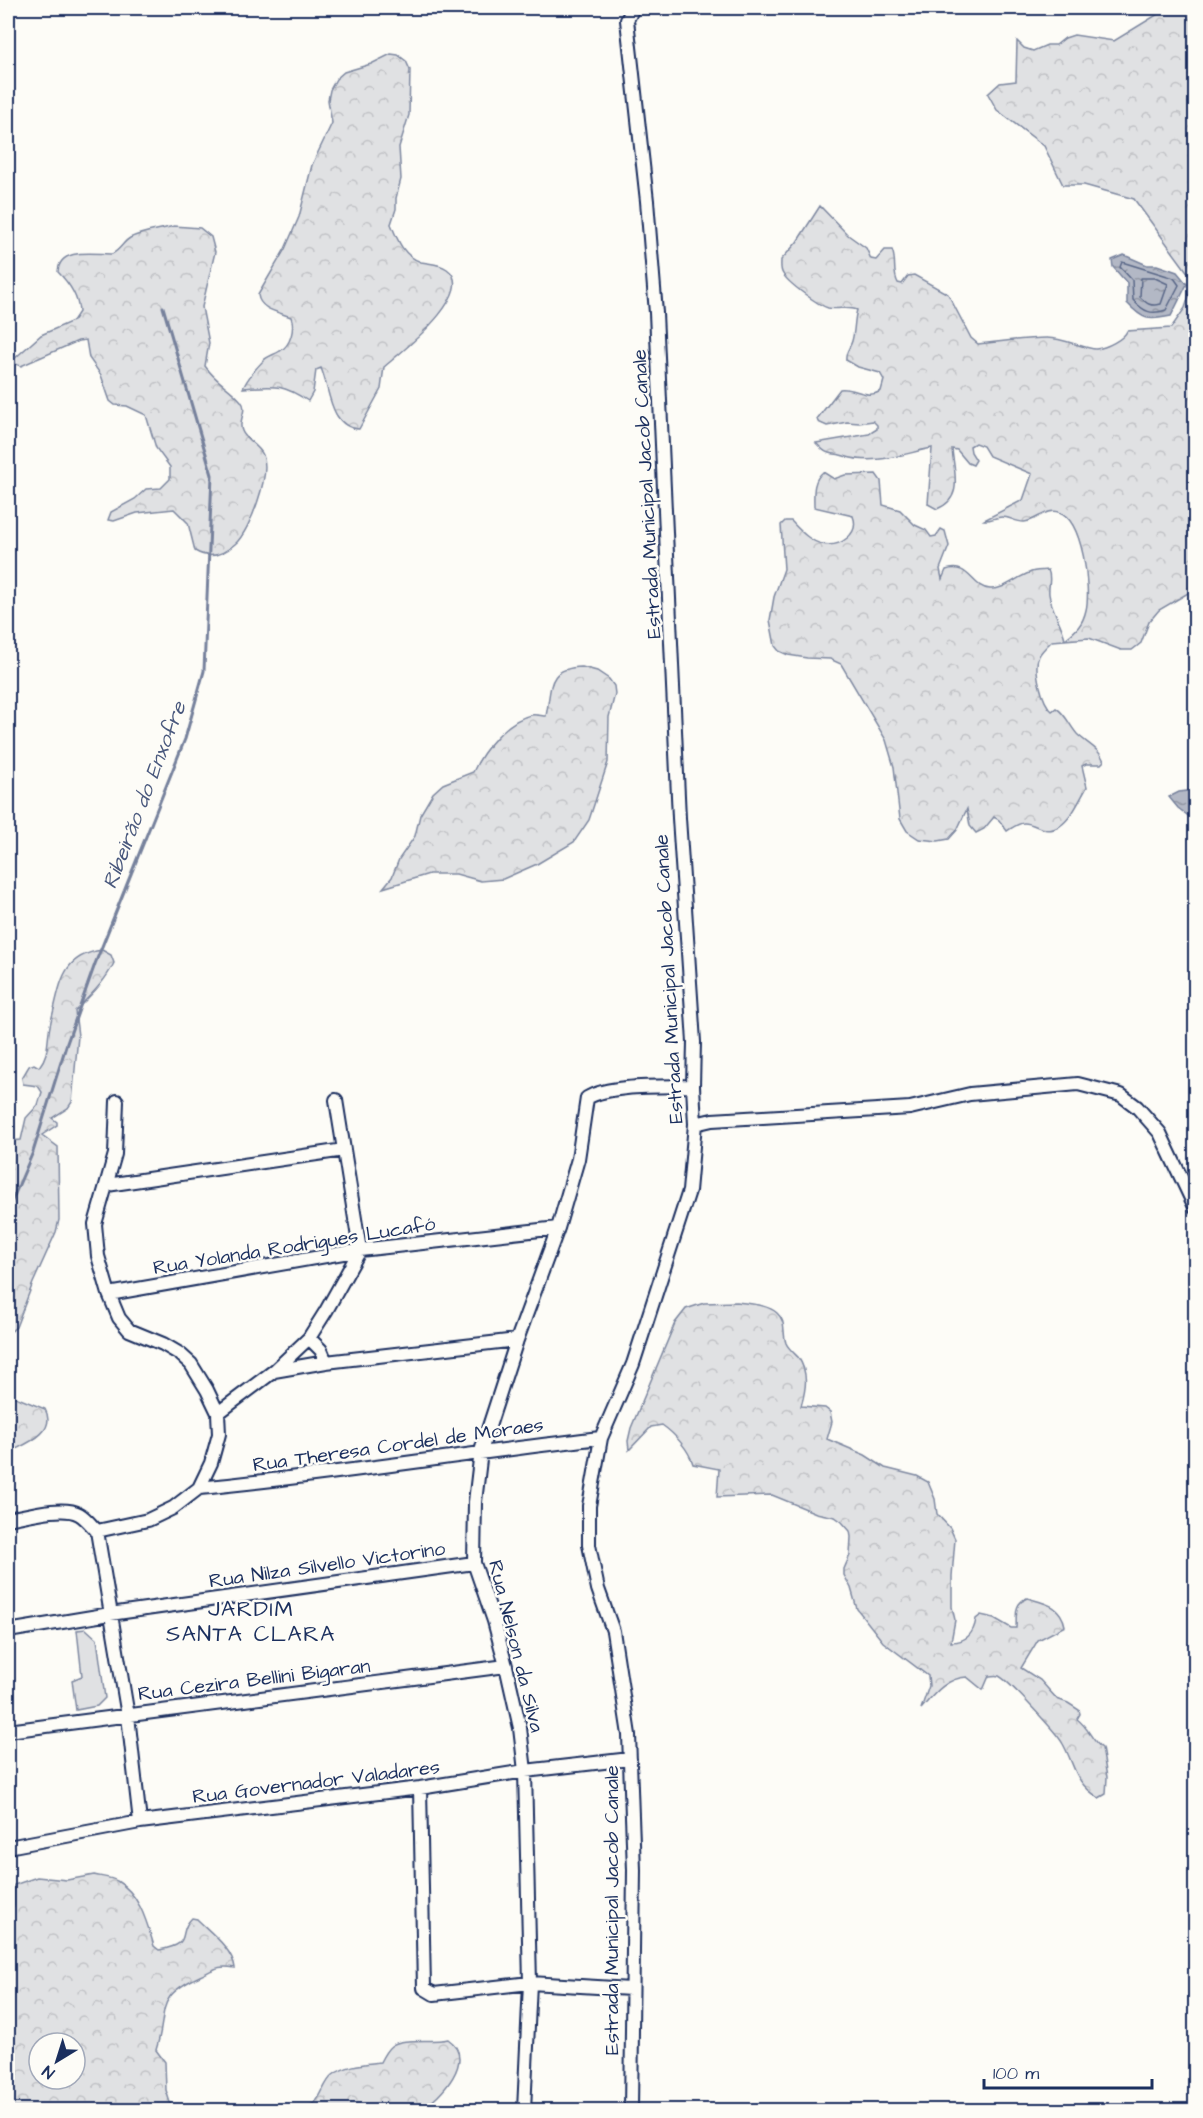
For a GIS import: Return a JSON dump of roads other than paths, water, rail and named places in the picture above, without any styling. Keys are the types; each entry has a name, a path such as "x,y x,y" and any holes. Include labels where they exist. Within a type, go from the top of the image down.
{"street":[{"name":"Estrada Municipal Jacob Canale","path":"631,2110 634,1870 629,1735 613,1631 598,1589 589,1545 589,1506 601,1438 633,1364 689,1191 695,1124 694,1042 679,818 656,313 646,189 627,20 633,8"},
{"path":"695,1124 712,1120 910,1108 970,1094 1078,1084 1122,1095 1137,1107 1160,1133 1196,1209"},
{"name":"Rua Nelson da Silva","path":"524,2110 530,1983 525,1771 520,1728 506,1666 494,1621 474,1563 475,1502 481,1451 517,1340 558,1228 578,1159 587,1098 596,1093 613,1090 693,1086"},
{"path":"218,1413 274,1371 309,1338 360,1250 336,1100"},
{"path":"97,1531 148,1520 173,1508 199,1488 211,1463 219,1434 218,1413 191,1364 163,1344 129,1330 119,1318 109,1294 98,1256 95,1224 115,1154 117,1101"},
{"path":"107,1185 344,1149"},
{"name":"Rua Yolanda Rodrigues Lucafó","path":"109,1294 360,1250 558,1228"},
{"path":"309,1338 321,1350 326,1362"},
{"path":"274,1371 326,1362 517,1340"},
{"name":"Rua Theresa Cordel de Moraes","path":"199,1488 271,1481 481,1451 601,1438"},
{"path":"8,1519 68,1511 79,1514 97,1531 128,1716 140,1822"},
{"name":"Rua Nilza Silvello Victorino","path":"8,1631 110,1614 474,1563"},
{"name":"Rua Cezira Bellini Bigaran","path":"8,1731 506,1666"},
{"name":"Rua Governador Valadares","path":"8,1847 140,1822 420,1788 525,1771 630,1760"},
{"path":"420,1788 424,1988 434,1994 530,1983 631,1989"}],"water":[{"path":"1124,255 1147,265 1157,265 1177,272 1187,284 1171,316 1146,318 1127,303 1127,283 1113,267 1112,260"},
{"path":"1196,790 1195,821 1178,808 1169,797 1179,792"}],"waterway":[{"name":"Ribeirão do Enxofre","path":"8,1210 33,1152 66,1046 95,964 185,739 204,671 212,475 163,307"}],"district":[{"name":"JARDIM SANTA CLARA","path":"251,1620"}]}
